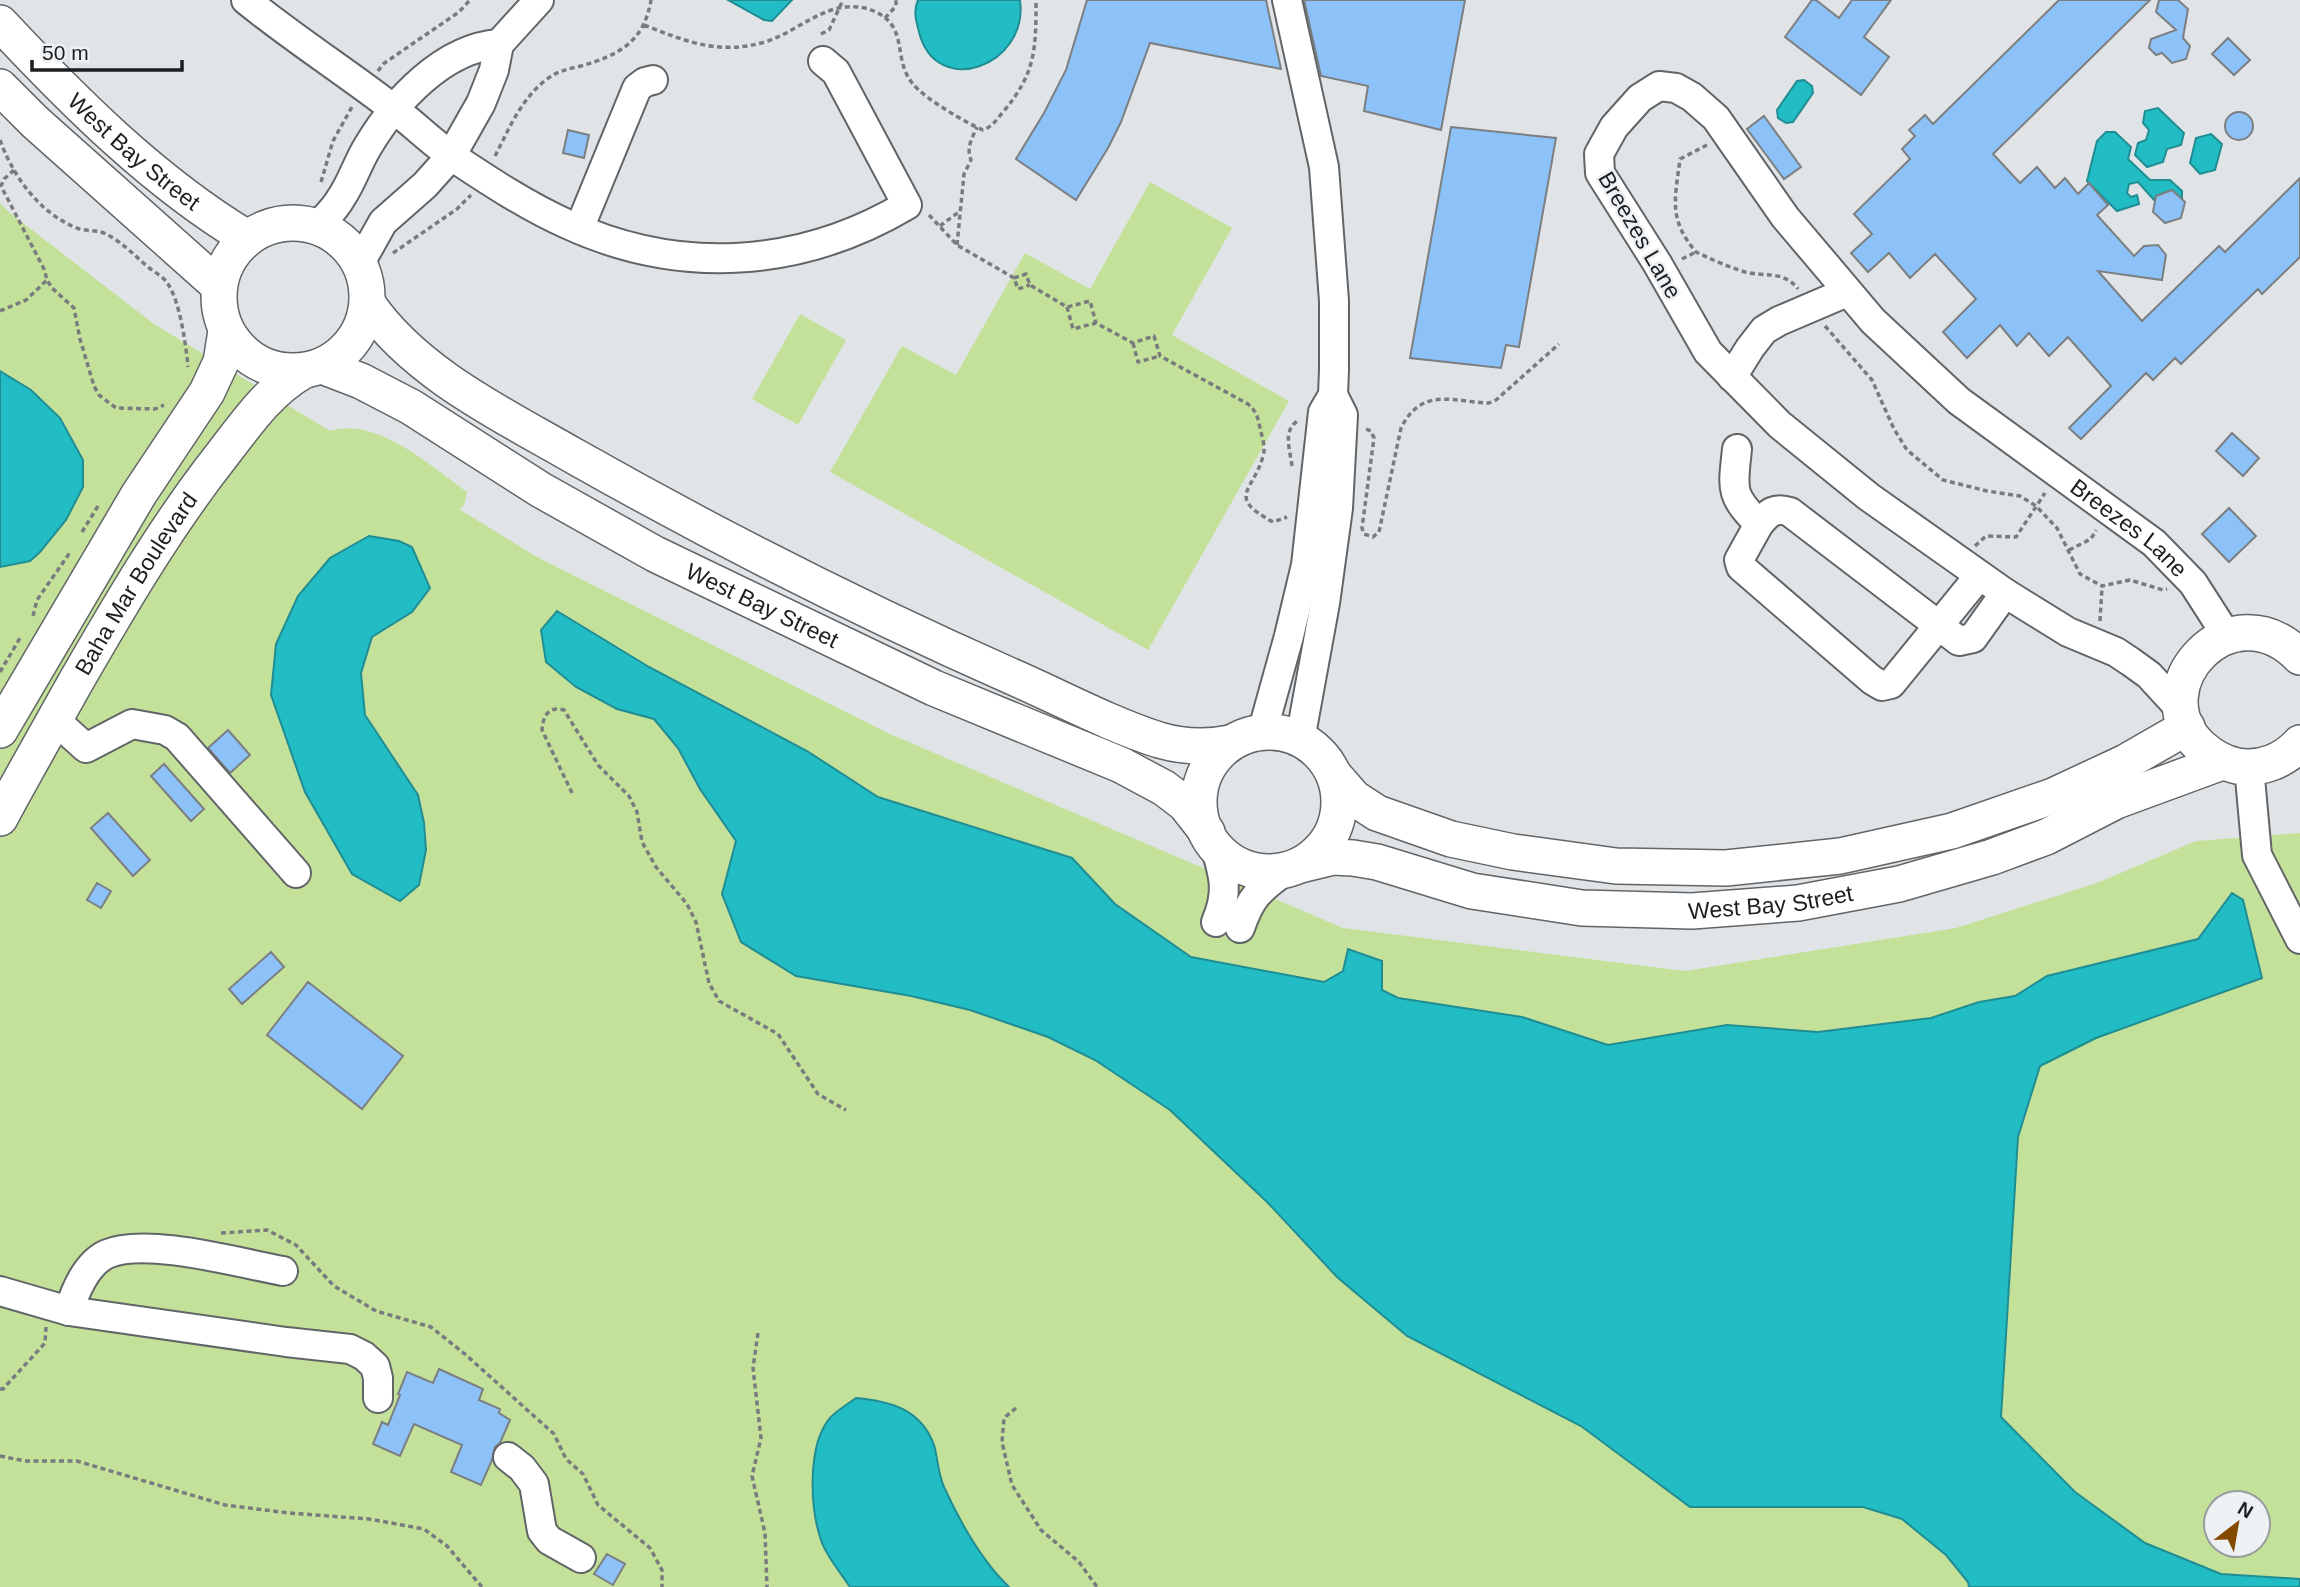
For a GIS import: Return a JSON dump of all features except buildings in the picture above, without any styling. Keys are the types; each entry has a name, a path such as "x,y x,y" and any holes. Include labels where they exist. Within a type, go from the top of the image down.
{"main road":[{"name":"West Bay Street","path":"0,23 103,127 157,174 247,238"},
{"name":"West Bay Street","path":"0,87 35,122 219,286"},
{"path":"298,223 317,227 350,248 375,259 366,282 368,304 363,324 354,341 339,356 312,369 279,370 259,363 240,349 226,331 220,310 219,286 228,260 247,238 271,226 298,223"},
{"name":"West Bay Street","path":"368,304 391,335 421,361 487,406 663,506 889,622 1160,740 1207,748 1247,738"},
{"name":"Baha Mar Boulevard","path":"0,730 139,494 207,392 221,362 226,331"},
{"name":"West Bay Street","path":"312,369 361,381 411,407 541,490 655,554 934,688 1121,765 1164,788 1185,804 1211,839"},
{"name":"Baha Mar Boulevard","path":"0,818 111,621 202,480 258,408 287,380 312,369"},
{"path":"2235,764 2197,743 2184,719 2182,687 2189,668 2204,650 2227,636 2239,634 2264,635 2279,640 2300,657"},
{"name":"West Bay Street","path":"1334,775 1354,798 1377,813 1451,839 1513,852 1616,866 1726,868 1840,856 1952,831 2053,796 2126,762 2184,719"},
{"path":"1282,734 1300,740 1320,754 1334,775 1339,799 1339,812 1334,829 1325,845 1314,856 1293,867 1270,872 1254,870 1226,857 1211,839 1200,811 1204,778 1215,758 1247,738 1282,734"},
{"name":"West Bay Street","path":"1293,867 1333,857 1353,858 1377,862 1472,891 1582,908 1692,911 1798,903 1899,884 1992,857 2046,837 2116,801 2235,764 2262,766 2294,753"}],"street":[{"path":"246,0 306,47 395,109 451,156 533,207 579,229 658,252 726,259 761,257 838,239 875,224 907,205 822,48"},
{"path":"375,259 383,222 415,194 451,156 481,103 494,70 499,44 539,0"},
{"path":"1287,0 1324,167 1334,301 1333,395 1323,412 1332,428 1335,540 1300,740"},
{"path":"317,227 341,199 367,148 395,109 440,67 472,50 499,44"},
{"path":"579,229 638,88 653,80"},
{"name":"Breezes Lane","path":"2184,719 2149,675 2116,652 2068,632 2005,593 1869,497 1813,454 1732,377 1708,352 1657,263 1602,180 1598,164 1601,149 1614,127 1640,98 1659,86 1676,88 1692,97 1716,118 1785,217 1873,321 1959,401 2154,543 2193,583 2227,636"},
{"path":"1732,377 1764,330 1847,292"},
{"path":"1247,738 1287,646 1306,565 1332,428"},
{"path":"1737,449 1733,489 1744,509 1759,524"},
{"path":"1969,568 1938,626 1891,684 1882,686 1741,567 1739,560 1759,524 1771,510 1781,509 1790,512 1938,626 1959,641 1973,638 2005,593"},
{"path":"55,720 86,748 132,724 165,730 177,737 296,873"},
{"path":"2235,764 2257,855 2300,939"},
{"path":"1211,839 1225,880 1228,925 1259,890 1293,867"},
{"path":"69,1311 78,1283 104,1255 129,1247 179,1252 283,1271"},
{"path":"0,1290 69,1311 350,1349 375,1366 379,1378 378,1398"},
{"path":"508,1457 522,1468 534,1484 542,1531 549,1540 581,1559"}],"path":[{"path":"375,259 457,209 485,177 520,106 546,80 564,69 608,58 627,46 644,25 651,0"},
{"path":"885,18 896,6 896,0"},
{"path":"644,25 696,45 735,47 769,40 842,3 868,9 885,18 897,32 904,71 913,85 961,121 987,129 1019,91 1029,71 1036,47 1036,0"},
{"path":"822,48 842,3"},
{"path":"957,245 964,174 971,160 968,153 969,144 977,127"},
{"path":"1728,133 1680,159 1673,207 1675,217 1696,252 1751,274 1784,277 1792,281 1810,309 1872,380 1894,429 1907,450 1943,480 2020,496 2035,506 2057,528 2080,574 2102,586 2130,580 2163,590 2193,583"},
{"path":"0,140 8,162 37,202 54,216 81,230 103,232 125,245 167,281 177,301 186,342 189,368 184,377"},
{"path":"14,170 1,186 47,280 74,308 80,339 99,395 116,408 155,409 165,404"},
{"path":"907,205 929,215 957,245 1014,278 1018,289 1030,285"},
{"path":"940,226 961,210"},
{"path":"1014,278 1026,274 1030,285 1067,307 1090,302 1096,323"},
{"path":"0,311 21,303 47,280"},
{"path":"1067,307 1073,329 1096,323 1132,343 1138,362 1160,356 1255,410 1264,447 1261,461 1247,488 1249,506 1273,522 1284,520 1289,514"},
{"path":"1132,343 1154,336 1160,356"},
{"path":"1292,472 1288,434 1295,421 1307,420 1332,428 1371,431 1374,434 1362,528 1364,534 1373,537 1378,532 1401,428 1408,414 1419,405 1441,398 1489,403 1496,400 1559,344"},
{"path":"1969,568 1986,536 2017,537 2058,474"},
{"path":"2069,550 2091,539 2096,530"},
{"path":"2096,644 2100,628 2102,586"},
{"path":"572,793 542,730 542,720 547,712 556,708 564,710 598,765 629,796 637,812 642,842 656,867 687,904 696,922 709,982 719,1001 778,1034 818,1094 846,1110"},
{"path":"758,1333 753,1368 761,1438 752,1476 765,1533 767,1587"},
{"path":"1016,1408 1004,1418 1002,1442 1012,1485 1041,1530 1079,1562 1097,1587"},
{"path":"0,1456 25,1461 77,1461 225,1505 369,1519 424,1529 447,1546 482,1587"}],"green space":[{"path":"1150,182 1232,228 1172,335 1289,401 1148,650 830,472 902,346 956,375 1025,253 1090,289"},
{"path":"0,203 154,324 330,431 348,428 366,431 384,437 420,457 467,492 464,506 459,509 535,556 890,734 1343,928 1685,971 1956,928 2097,883 2196,841 2300,833 2300,1587 0,1587"},
{"path":"800,314 846,340 798,425 752,399"}],"water":[{"path":"728,0 792,0 772,21 764,20"},
{"path":"918,0 1020,0 1019,23 1010,42 996,57 979,66 961,69 943,65 929,53 919,32 916,20"},
{"path":"1804,80 1812,86 1813,93 1793,122 1786,123 1778,118 1777,110 1797,81"},
{"path":"2158,108 2184,133 2181,145 2167,149 2163,162 2147,167 2135,155 2138,143 2146,140 2149,130 2143,123 2145,111"},
{"path":"2106,132 2115,132 2131,147 2128,159 2150,180 2170,180 2182,191 2182,199 2172,190 2156,196 2155,201 2138,182 2129,184 2127,193 2131,197 2137,195 2139,204 2117,211 2087,181 2097,141"},
{"path":"2211,134 2222,144 2215,170 2200,174 2190,163 2196,138"},
{"path":"0,371 31,390 60,418 83,460 83,487 66,520 40,552 30,561 0,567"},
{"path":"369,536 399,541 412,547 430,588 412,612 372,637 361,673 365,715 418,795 424,823 426,850 419,885 400,901 352,874 305,792 271,695 276,644 298,596 330,558"},
{"path":"557,611 649,667 807,751 878,797 1072,858 1115,904 1191,957 1324,982 1343,971 1348,949 1382,961 1382,990 1398,998 1522,1017 1608,1045 1727,1025 1818,1032 1931,1018 1979,1002 2015,996 2047,976 2198,939 2232,893 2243,900 2262,978 2096,1038 2040,1066 2018,1137 2001,1417 2075,1492 2145,1543 2221,1574 2300,1579 2300,1587 1969,1587 1968,1582 1946,1555 1902,1519 1863,1507 1690,1507 1581,1426 1407,1336 1337,1277 1268,1203 1170,1110 1095,1060 1048,1037 970,1010 911,996 796,976 741,942 722,894 736,841 700,789 678,748 654,719 617,709 576,687 546,662 541,630"},
{"path":"856,1398 903,1409 921,1423 934,1445 942,1482 957,1514 980,1553 1009,1587 850,1587 823,1546 817,1527 813,1477 817,1444 823,1430 833,1415"}]}
